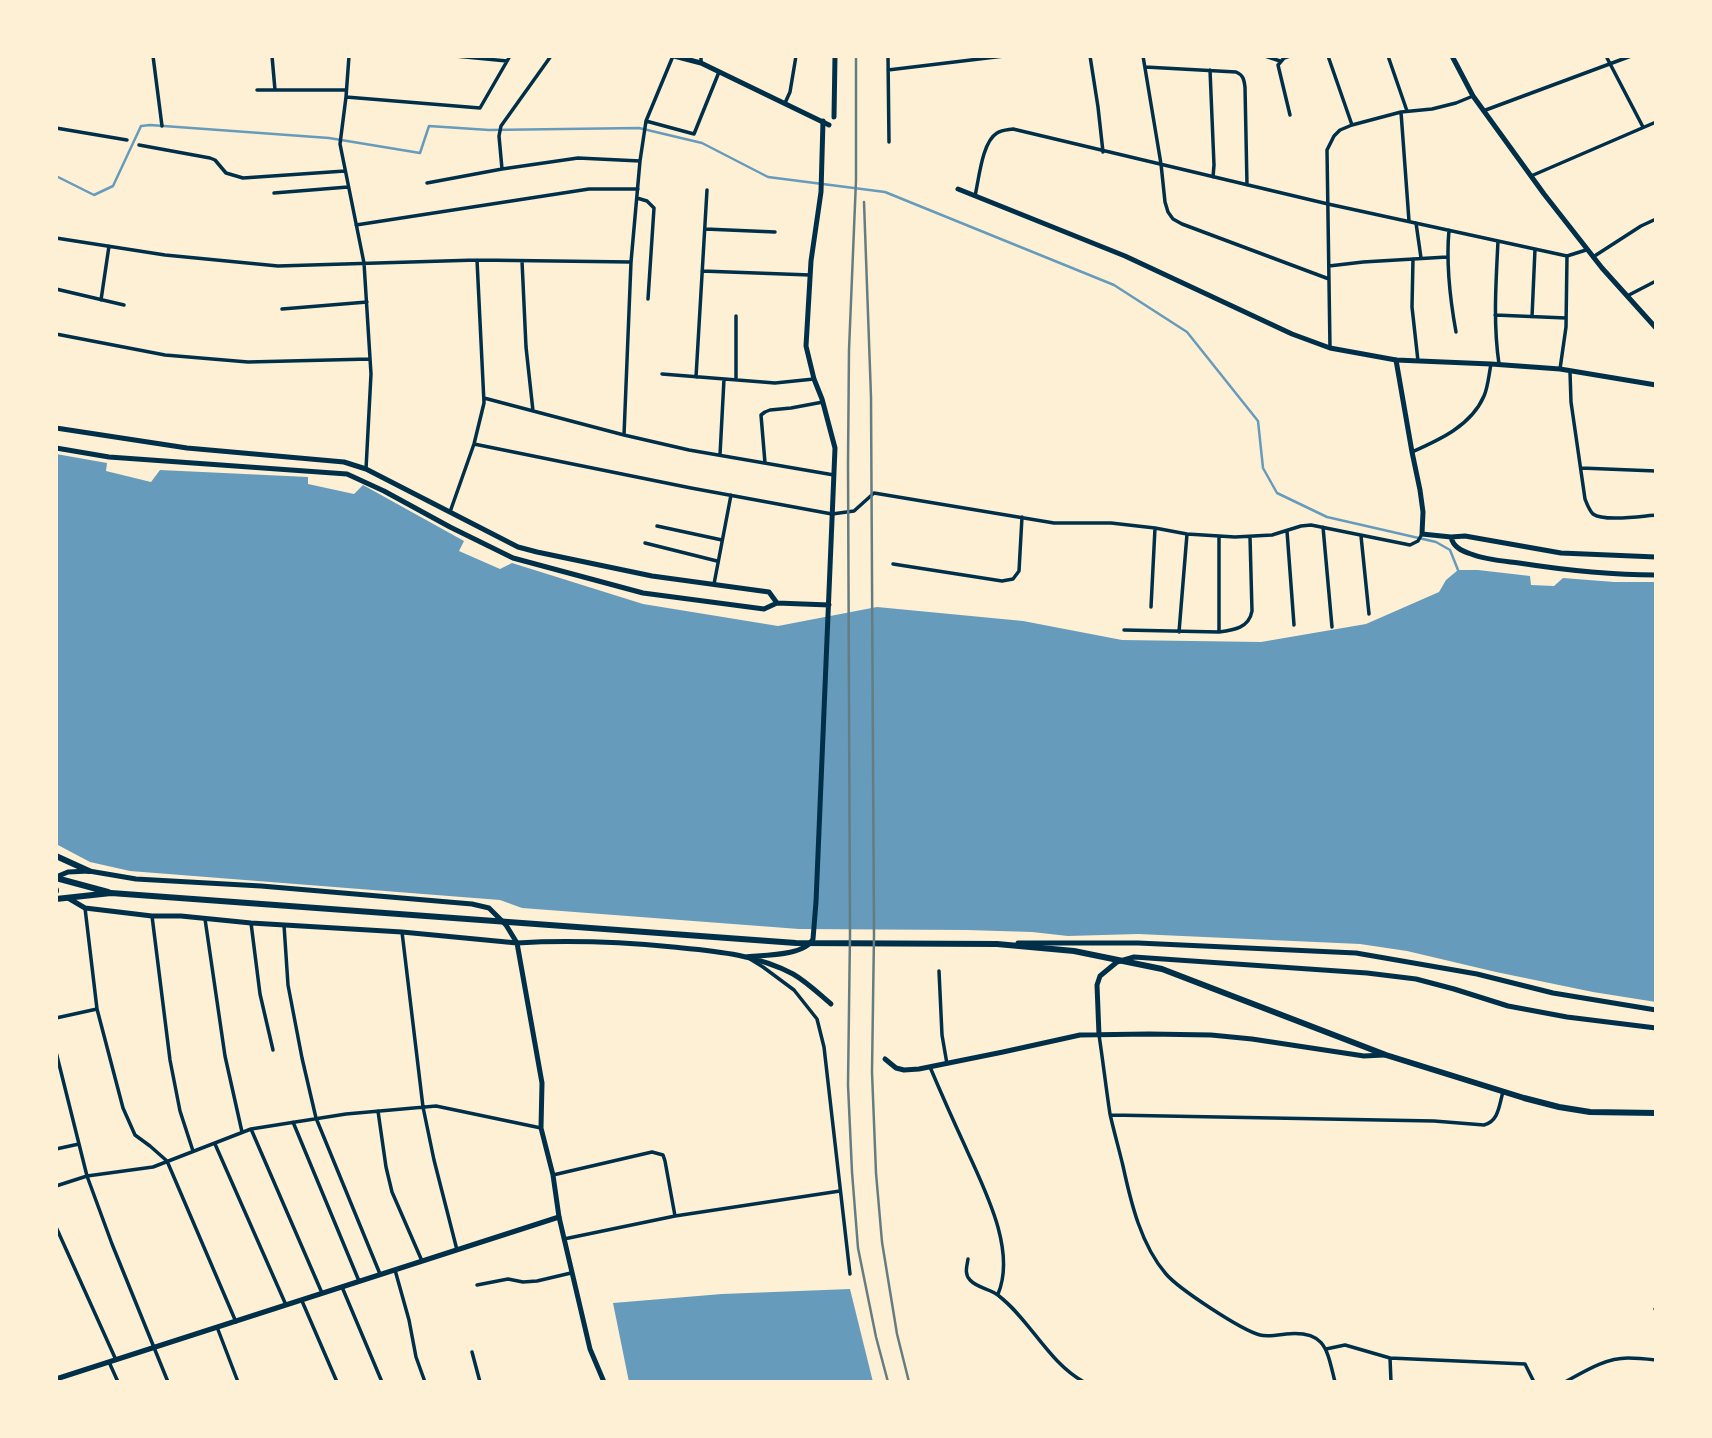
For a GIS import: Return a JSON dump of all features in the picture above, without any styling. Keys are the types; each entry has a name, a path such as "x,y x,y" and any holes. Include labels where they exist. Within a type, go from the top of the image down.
{"main road":[{"path":"56,856 89,871"},
{"path":"56,877 111,893"},
{"path":"56,899 111,893 796,943 997,944 1074,951 1162,970 1386,1055 1559,1107 1590,1112 1656,1113"}],"street":[{"path":"153,56 162,126"},
{"path":"272,56 275,90"},
{"path":"349,56 340,144 364,263 371,373 366,469"},
{"path":"455,56 507,61"},
{"path":"346,97 480,108 510,56"},
{"path":"502,169 499,136 501,126 551,56"},
{"path":"624,435 631,262 640,160 646,121 673,56 701,63 826,123 821,192 810,275 806,346 835,448 813,939 811,944 799,951 745,957"},
{"path":"701,56 701,63"},
{"path":"785,103 790,92 796,56"},
{"path":"834,117 835,56"},
{"path":"888,56 889,142"},
{"path":"888,71 1004,56"},
{"path":"1090,56 1103,152"},
{"path":"1143,56 1168,212 1182,224 1329,279"},
{"path":"1265,56 1280,61"},
{"path":"1290,56 1278,65 1290,115"},
{"path":"1328,56 1352,125"},
{"path":"1388,56 1404,112 1409,221"},
{"path":"1452,56 1473,96 1531,176 1587,250 1656,328"},
{"path":"1606,56 1643,127"},
{"path":"1483,111 1631,56"},
{"path":"1145,67 1236,72 1243,77 1247,185"},
{"path":"1210,70 1213,177"},
{"path":"646,121 694,134 719,72"},
{"path":"257,90 346,90"},
{"path":"1330,348 1326,149 1331,140 1340,130 1352,125 1404,112 1432,109 1473,96"},
{"path":"1531,176 1656,122"},
{"path":"56,128 127,140"},
{"path":"975,195 990,139 1003,130 1013,129 1328,204 1567,256 1587,250"},
{"path":"139,145 210,158 226,173 243,178 345,171"},
{"path":"427,183 578,159 640,160"},
{"path":"274,193 348,187"},
{"path":"356,225 564,192 638,189"},
{"path":"958,189 1125,256 1292,334 1330,348 1396,360 1560,369 1656,385"},
{"path":"696,377 707,190"},
{"path":"637,198 647,201 654,208 648,299"},
{"path":"1593,257 1656,219"},
{"path":"1416,223 1421,258"},
{"path":"705,229 775,232"},
{"path":"1448,230 1447,257 1455,332"},
{"path":"56,238 165,255 278,267 477,260 631,262"},
{"path":"1498,241 1495,315 1499,365"},
{"path":"101,300 109,246"},
{"path":"1532,317 1535,249"},
{"path":"1560,369 1566,318 1567,256"},
{"path":"1329,266 1447,257"},
{"path":"1413,259 1412,307 1418,361"},
{"path":"450,513 474,444 484,398 477,260"},
{"path":"522,261 526,346 533,411"},
{"path":"702,271 810,275"},
{"path":"1627,296 1656,281"},
{"path":"56,289 124,305"},
{"path":"282,309 367,302"},
{"path":"1495,315 1566,318"},
{"path":"736,316 736,380"},
{"path":"56,334 165,355 248,362 370,359"},
{"path":"1396,360 1420,489 1423,512 1420,537"},
{"path":"1412,453 1440,440 1461,426 1477,410 1485,394 1491,364"},
{"path":"1570,372 1571,402 1585,499 1589,509 1593,514 1607,518 1656,515"},
{"path":"663,374 775,383 814,379"},
{"path":"720,455 724,379"},
{"path":"484,398 624,435 834,475"},
{"path":"765,463 761,415 765,411 823,402"},
{"path":"56,428 187,448 344,462 366,469 519,547 652,576 769,592 777,603"},
{"path":"474,444 832,514 854,511 874,493 1054,523 1111,523 1187,534 1250,537 1272,535 1301,526 1323,527 1404,545 1410,545 1420,537 1465,536 1562,552 1656,557"},
{"path":"56,448 109,457 347,474 513,558 643,593 764,609 777,603 829,608"},
{"path":"1581,468 1656,471"},
{"path":"714,584 731,495"},
{"path":"893,564 1002,581 1013,579 1019,571 1022,517"},
{"path":"657,526 722,540"},
{"path":"1323,527 1332,627"},
{"path":"1151,607 1154,528"},
{"path":"1287,531 1294,625"},
{"path":"1179,632 1187,534"},
{"path":"1219,536 1219,632"},
{"path":"1361,536 1369,614"},
{"path":"1124,630 1219,632 1243,626 1250,620 1252,611 1250,537"},
{"path":"1451,537 1458,549 1494,560 1656,575"},
{"path":"645,543 718,561"},
{"path":"56,877 68,872 89,871 136,879 261,886 472,904 489,908 506,925 517,943 542,1083 541,1128 553,1175 571,1273 590,1349 604,1382"},
{"path":"68,898 85,908 152,916 402,932 517,943 632,943 723,952 772,964 795,975 831,1004"},
{"path":"85,908 97,1009 123,1108 135,1135 167,1161 236,1322"},
{"path":"152,916 170,1060 180,1111 192,1151"},
{"path":"205,919 225,1056 242,1132"},
{"path":"251,923 260,994 273,1050"},
{"path":"284,924 288,985 316,1118 380,1275"},
{"path":"402,932 423,1107 433,1160 457,1250"},
{"path":"997,944 1138,943 1356,953 1476,974 1553,993 1656,1010"},
{"path":"745,957 794,989 817,1018 824,1047 850,1274"},
{"path":"1335,1382 1322,1342 1312,1336 1297,1333 1262,1336 1244,1328 1181,1288 1167,1275 1153,1255 1138,1222 1111,1115 1099,1035 1097,985 1100,976 1128,957 1367,973 1416,979 1508,1006 1567,1017 1656,1028"},
{"path":"939,971 942,1035 947,1064"},
{"path":"56,1018 97,1009"},
{"path":"885,1059 895,1068 904,1070 947,1064 1080,1035 1149,1034 1210,1035 1364,1056 1386,1055"},
{"path":"56,1052 87,1175 112,1244 169,1382"},
{"path":"929,1067 994,1216 1004,1262 998,1294"},
{"path":"1111,1115 1434,1121 1485,1125 1496,1118 1504,1090"},
{"path":"56,1186 87,1175 153,1167 250,1129 316,1118 436,1106 541,1128"},
{"path":"378,1111 392,1192 422,1261"},
{"path":"293,1122 359,1282"},
{"path":"250,1129 322,1293"},
{"path":"215,1143 286,1305"},
{"path":"56,1149 79,1144"},
{"path":"553,1175 652,1152 658,1153 663,1155 665,1161 675,1216"},
{"path":"564,1239 675,1216 840,1191"},
{"path":"56,1379 559,1217"},
{"path":"56,1227 112,1361 118,1382"},
{"path":"968,1259 968,1278 998,1294 1066,1370 1084,1382"},
{"path":"395,1270 416,1357 425,1382"},
{"path":"477,1285 509,1279 537,1281 571,1273"},
{"path":"342,1287 382,1382"},
{"path":"302,1300 337,1382"},
{"path":"217,1327 238,1382"},
{"path":"1326,1349 1345,1345 1390,1358 1525,1364 1534,1382"},
{"path":"472,1352 481,1382"},
{"path":"1390,1358 1391,1382"},
{"path":"1565,1382 1595,1365 1616,1359 1656,1360"}],"water":[{"path":"56,454 107,463 106,471 151,482 160,470 308,477 308,484 354,494 363,485 464,541 459,551 500,569 512,563 643,604 778,626 877,607 1023,621 1122,640 1261,642 1366,624 1439,592 1446,580 1458,570 1530,576 1531,585 1554,586 1563,578 1656,582 1656,1002 1593,992 1407,951 1360,944 1138,934 1068,936 967,930 799,929 522,908 500,900 130,871 90,862 56,844"},
{"path":"850,1289 873,1382 629,1382 613,1303 722,1294"}],"waterway":[{"path":"56,176 94,195 113,186 141,126 150,125 329,138 420,153 429,126 489,130 639,128 702,143 768,177 885,192 1114,285 1187,332 1258,421 1263,468 1277,493 1327,517 1436,542 1450,550 1458,570"}],"railway":[{"path":"856,56 856,180 849,350 848,463 848,1085 858,1248 888,1382"},
{"path":"864,202 871,397 874,935 872,1072 882,1242 897,1334 909,1382"}]}
